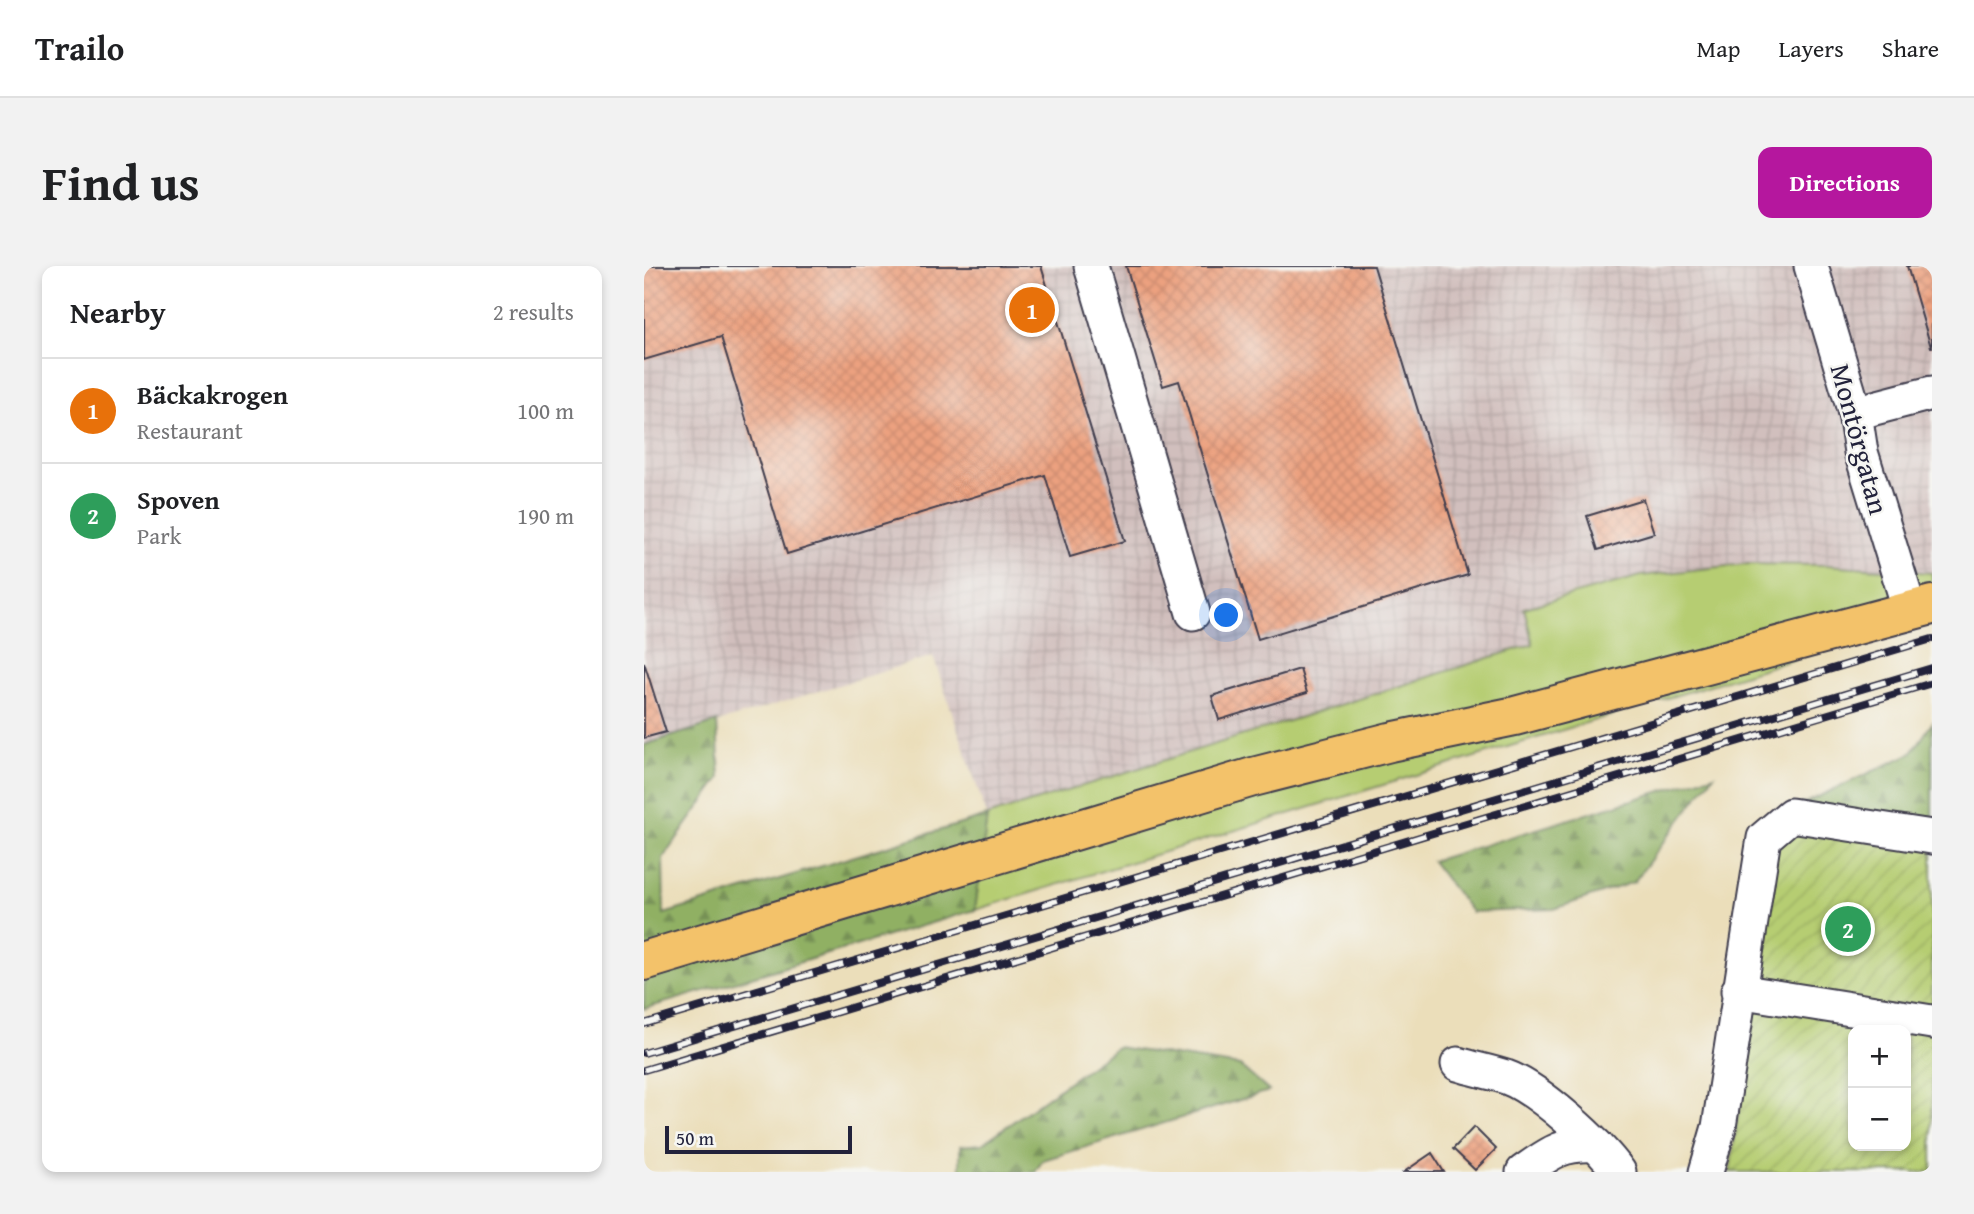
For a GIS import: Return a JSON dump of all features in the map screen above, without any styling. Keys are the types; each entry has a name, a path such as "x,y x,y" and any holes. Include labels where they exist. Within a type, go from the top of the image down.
{"main road":[{"path":"644,961 1253,777 1390,742 1515,716 1921,608"}],"street":[{"path":"1091,266 1193,613"},
{"name":"Montörgatan","path":"1811,266 1855,413 1861,452 1921,608"},
{"path":"1855,413 1932,393"},
{"path":"1709,1172 1720,1127 1738,991 1763,838 1791,815 1932,837"},
{"path":"1738,991 1932,1022"},
{"path":"1458,1064 1509,1078 1558,1112 1596,1145 1619,1172"},
{"path":"1523,1172 1553,1151 1573,1144 1596,1145"}],"shaded area":[{"path":"644,266 1932,266 1932,573 1827,565 1745,564 1641,576 1561,596 1524,608 1533,644 987,816 933,656 644,745"}],"green space":[{"path":"1745,564 1827,565 1932,573 1932,617 975,910 987,816 1533,644 1524,608 1641,576"},
{"path":"717,722 720,778 663,858 664,914 987,816 975,910 644,1009 644,745"},
{"path":"1932,723 1932,827 1796,807 1912,753"},
{"path":"1714,775 1634,882 1554,909 1471,912 1432,861"},
{"path":"1778,822 1932,827 1932,1172 1730,1172"},
{"path":"1117,1047 1240,1066 1269,1091 1043,1160 1035,1172 960,1172 960,1146 982,1144"}],"building":[{"path":"644,266 1041,266 1125,541 1070,557 1045,475 787,554 721,337 644,360"},
{"path":"1126,266 1374,266 1468,575 1258,639 1179,381 1163,386"},
{"path":"1907,266 1932,266 1932,347 1931,347"},
{"path":"1643,499 1654,533 1598,550 1587,516"},
{"path":"644,662 666,732 644,738"},
{"path":"1300,669 1307,693 1219,720 1212,696"},
{"path":"1474,1127 1496,1149 1475,1170 1453,1149"},
{"path":"1432,1153 1444,1172 1404,1172"}],"railway":[{"path":"644,1024 1932,639"},
{"path":"644,1053 1932,668"},
{"path":"644,1070 1932,683"}],"place":[{"name":"Bäckakrogen","path":"1032,310"},
{"name":"Spoven","path":"1848,929"}]}
